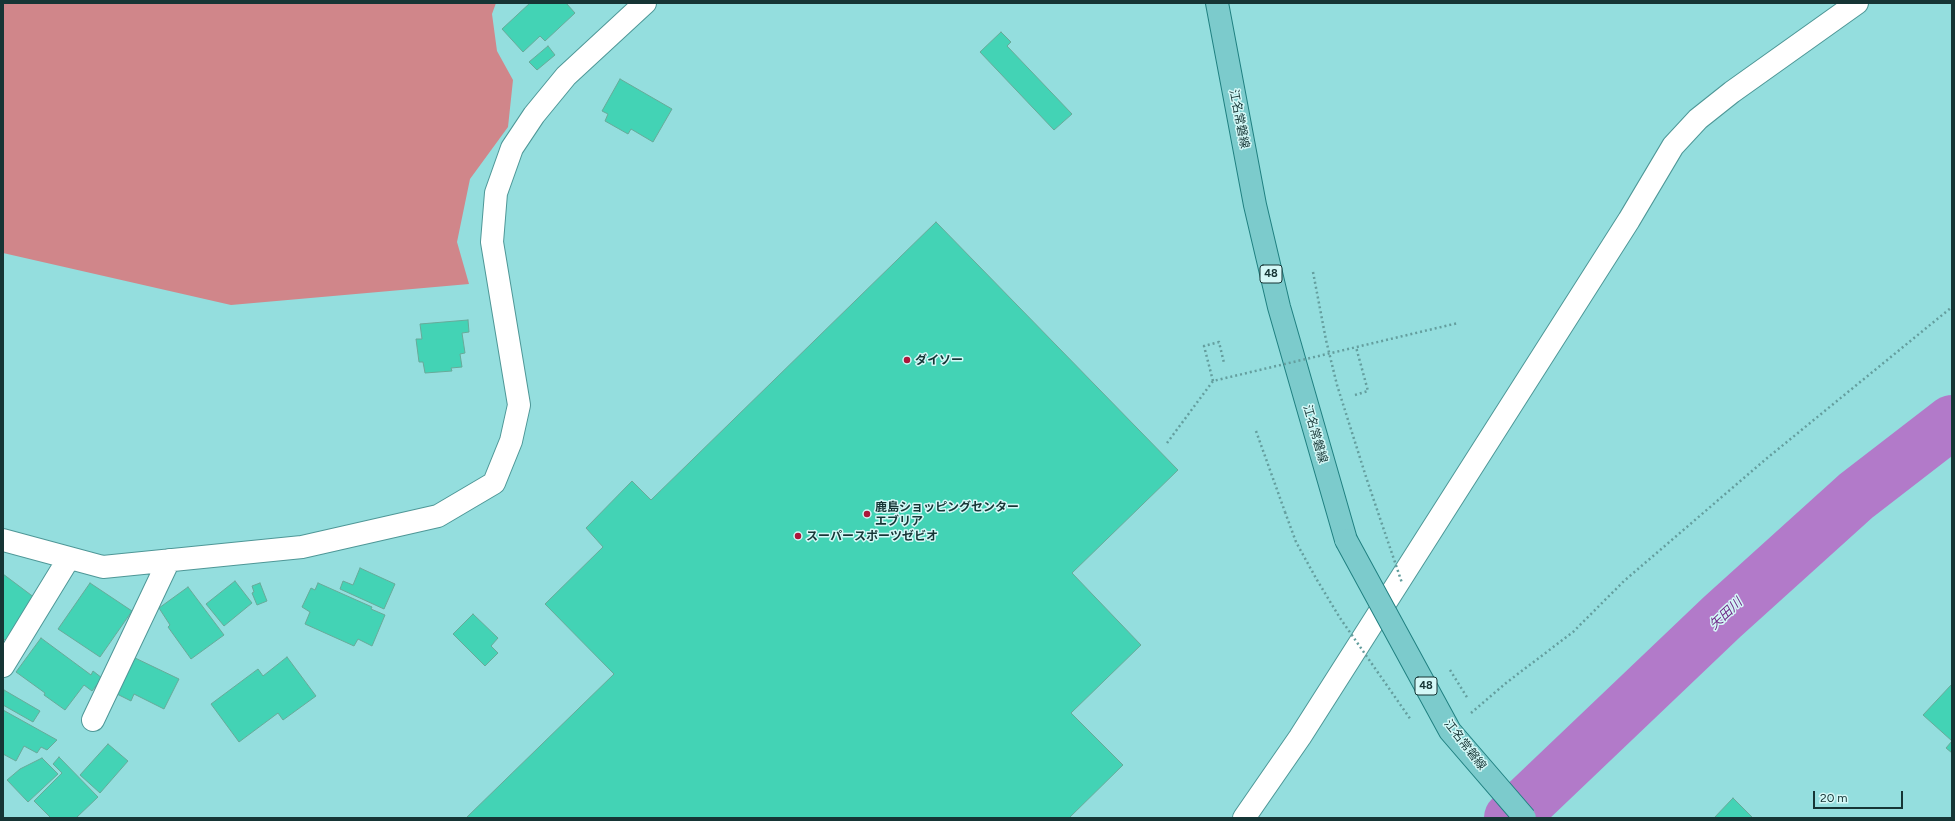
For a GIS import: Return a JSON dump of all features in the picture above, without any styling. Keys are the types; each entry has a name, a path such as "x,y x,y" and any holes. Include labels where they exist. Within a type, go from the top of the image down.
{"main road":[{"name":"江名常磐線","path":"1217,3 1255,206 1279,307 1346,540 1450,731 1525,818"}],"street":[{"path":"3,540 103,567 302,547 438,516 494,483 511,441 519,405 492,242 496,193 512,148 534,115 566,76 644,3"},
{"path":"1244,818 1304,731 1621,234 1673,146 1698,120 1732,92 1856,3"},
{"path":"3,666 70,558"},
{"path":"93,720 169,560"}],"path":[{"path":"1312,272 1337,385 1367,480 1403,584"},
{"path":"1450,731 1506,682 1573,632 1624,581 1766,459 1952,307"},
{"path":"1167,443 1213,381 1458,323"},
{"path":"1213,381 1204,346 1219,342 1224,363"},
{"path":"1355,395 1368,391 1356,347"},
{"path":"1256,431 1296,542 1340,618 1414,724"},
{"path":"1447,666 1468,698"}],"shaded area":[{"path":"3,3 496,3 492,14 497,51 513,80 508,127 470,179 457,242 469,284 231,305 3,253"}],"building":[{"path":"530,3 566,3 575,13 545,41 540,36 523,52 502,29"},
{"path":"1001,32 1011,42 1007,46 1072,114 1054,130 980,52"},
{"path":"548,46 555,55 537,70 529,62"},
{"path":"620,79 672,109 653,142 631,129 628,134 605,121 608,114 602,111"},
{"name":"鹿島ショッピングセンター エブリア","path":"936,222 1178,470 1072,573 1141,645 1071,713 1123,765 1069,818 466,818 614,674 545,604 603,547 586,528 632,481 651,500"},
{"path":"468,320 469,332 462,333 465,353 460,354 462,367 451,368 452,371 425,373 423,362 419,362 416,339 422,339 420,324"},
{"path":"360,568 395,584 384,609 340,589 343,581 353,585"},
{"path":"3,574 35,598 6,641 3,638"},
{"path":"235,581 252,603 224,626 206,604"},
{"path":"90,583 132,611 100,657 58,629"},
{"path":"260,583 267,601 257,605 252,593 254,592 252,586"},
{"path":"318,583 372,607 371,609 385,615 372,646 358,639 354,646 305,624 310,612 302,607 311,588 315,590"},
{"path":"188,587 224,635 191,659 168,627 170,625 159,608"},
{"path":"473,614 498,638 491,646 498,653 485,666 453,634"},
{"path":"41,638 91,675 93,671 102,678 92,691 84,685 65,710 16,672"},
{"path":"133,657 179,679 164,709 134,694 131,701 115,693"},
{"path":"287,657 316,696 283,720 278,713 239,742 211,704 258,669 263,676"},
{"path":"1952,684 1952,741 1923,715"},
{"path":"4,690 40,711 33,722 3,705"},
{"path":"3,710 57,740 47,750 41,747 37,753 24,746 16,761 3,754"},
{"path":"1952,741 1952,753 1946,748"},
{"path":"108,744 128,761 100,793 80,775"},
{"path":"59,757 98,797 76,818 51,818 34,801 62,773 53,764"},
{"path":"42,758 58,774 28,802 7,780 20,769"},
{"path":"1733,798 1753,818 1714,818"}],"waterway":[{"name":"矢田川","path":"1511,818 1722,617 1856,496 1952,422"}],"place":[{"name":"ダイソー","path":"907,360"},
{"name":"鹿島ショッピングセンター エブリア","path":"867,514"},
{"name":"スーパースポーツゼビオ","path":"798,536"}]}
